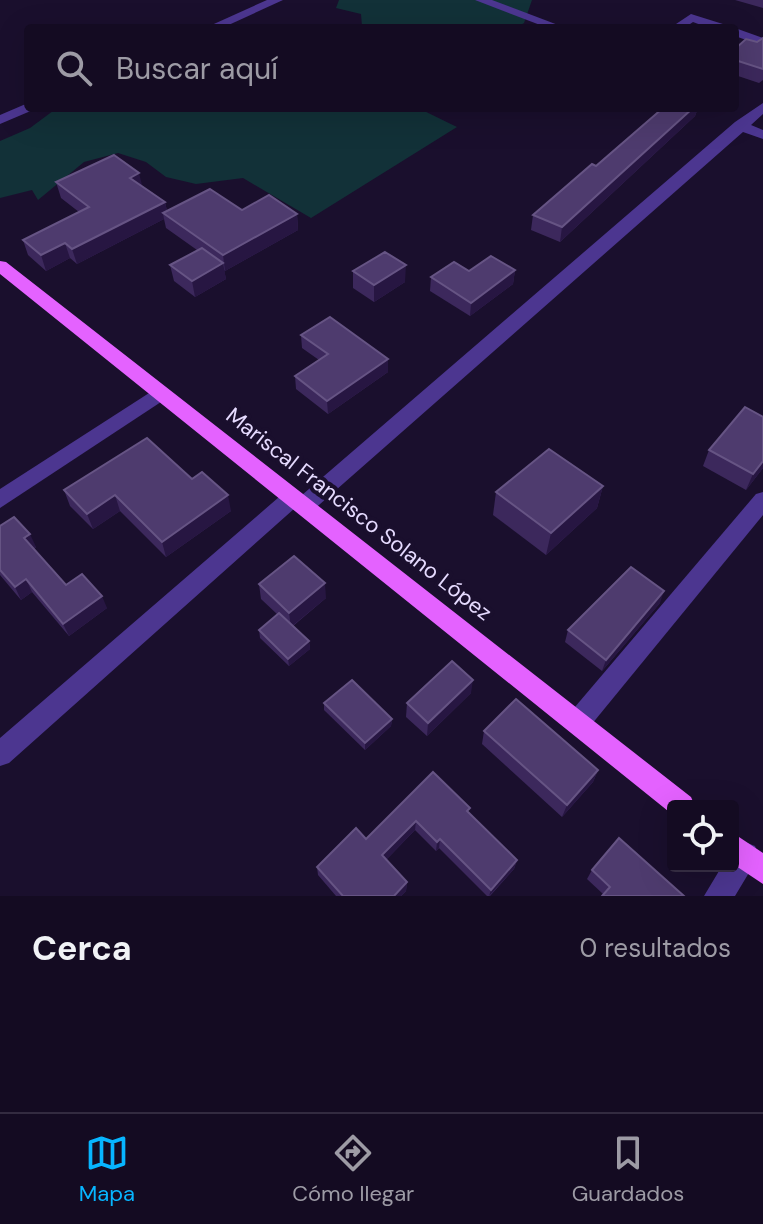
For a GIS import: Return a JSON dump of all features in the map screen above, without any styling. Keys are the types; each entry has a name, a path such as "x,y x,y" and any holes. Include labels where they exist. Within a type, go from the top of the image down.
{"main road":[{"name":"Mariscal Francisco Solano López","path":"0,266 675,800"}],"street":[{"path":"220,24 277,0"},
{"path":"481,0 549,24"},
{"path":"682,24 691,18 710,24"},
{"path":"739,33 763,42"},
{"path":"0,754 763,107"},
{"path":"0,120 24,109"},
{"path":"740,125 763,135"},
{"path":"0,500 160,393"},
{"path":"578,722 763,500"},
{"path":"718,896 751,857"}],"green space":[{"path":"339,0 532,0 522,24 362,24 361,14 336,8"},
{"path":"52,112 426,112 457,127 311,218 243,178 196,184 166,177 146,162 118,153 84,162 38,200 32,190 0,198 0,141 30,128"}],"building":[{"path":"763,38 763,69 739,61 739,45 746,39 757,42"},
{"path":"658,112 689,112 562,227 533,215 592,164 596,166"},
{"path":"114,155 139,173 130,178 165,202 72,249 65,243 41,255 23,240 89,207 56,182"},
{"path":"210,189 242,210 269,195 297,214 223,255 163,213"},
{"path":"202,248 223,263 192,281 170,265"},
{"path":"385,252 406,265 374,285 353,271"},
{"path":"491,256 515,270 471,303 431,277 454,262 469,271"},
{"path":"330,317 388,359 327,401 295,376 328,354 301,335"},
{"path":"745,407 763,417 763,461 753,474 709,450"},
{"path":"147,438 192,479 202,472 228,495 162,542 115,495 87,514 64,490"},
{"path":"549,449 603,486 551,533 496,492"},
{"path":"14,517 30,534 24,538 66,585 82,574 102,596 63,624 26,579 15,587 0,570 0,526"},
{"path":"294,556 325,583 289,613 259,584"},
{"path":"631,567 664,591 606,660 568,630"},
{"path":"279,613 309,641 288,659 259,630"},
{"path":"452,661 473,680 428,723 407,703"},
{"path":"352,680 392,719 365,743 324,703"},
{"path":"516,699 598,770 567,805 484,731"},
{"path":"433,772 517,860 491,890 440,839 437,842 416,821 382,855 407,882 394,896 343,896 317,867 356,828 366,839"},
{"path":"619,838 684,896 602,896 610,887 592,870"}]}
